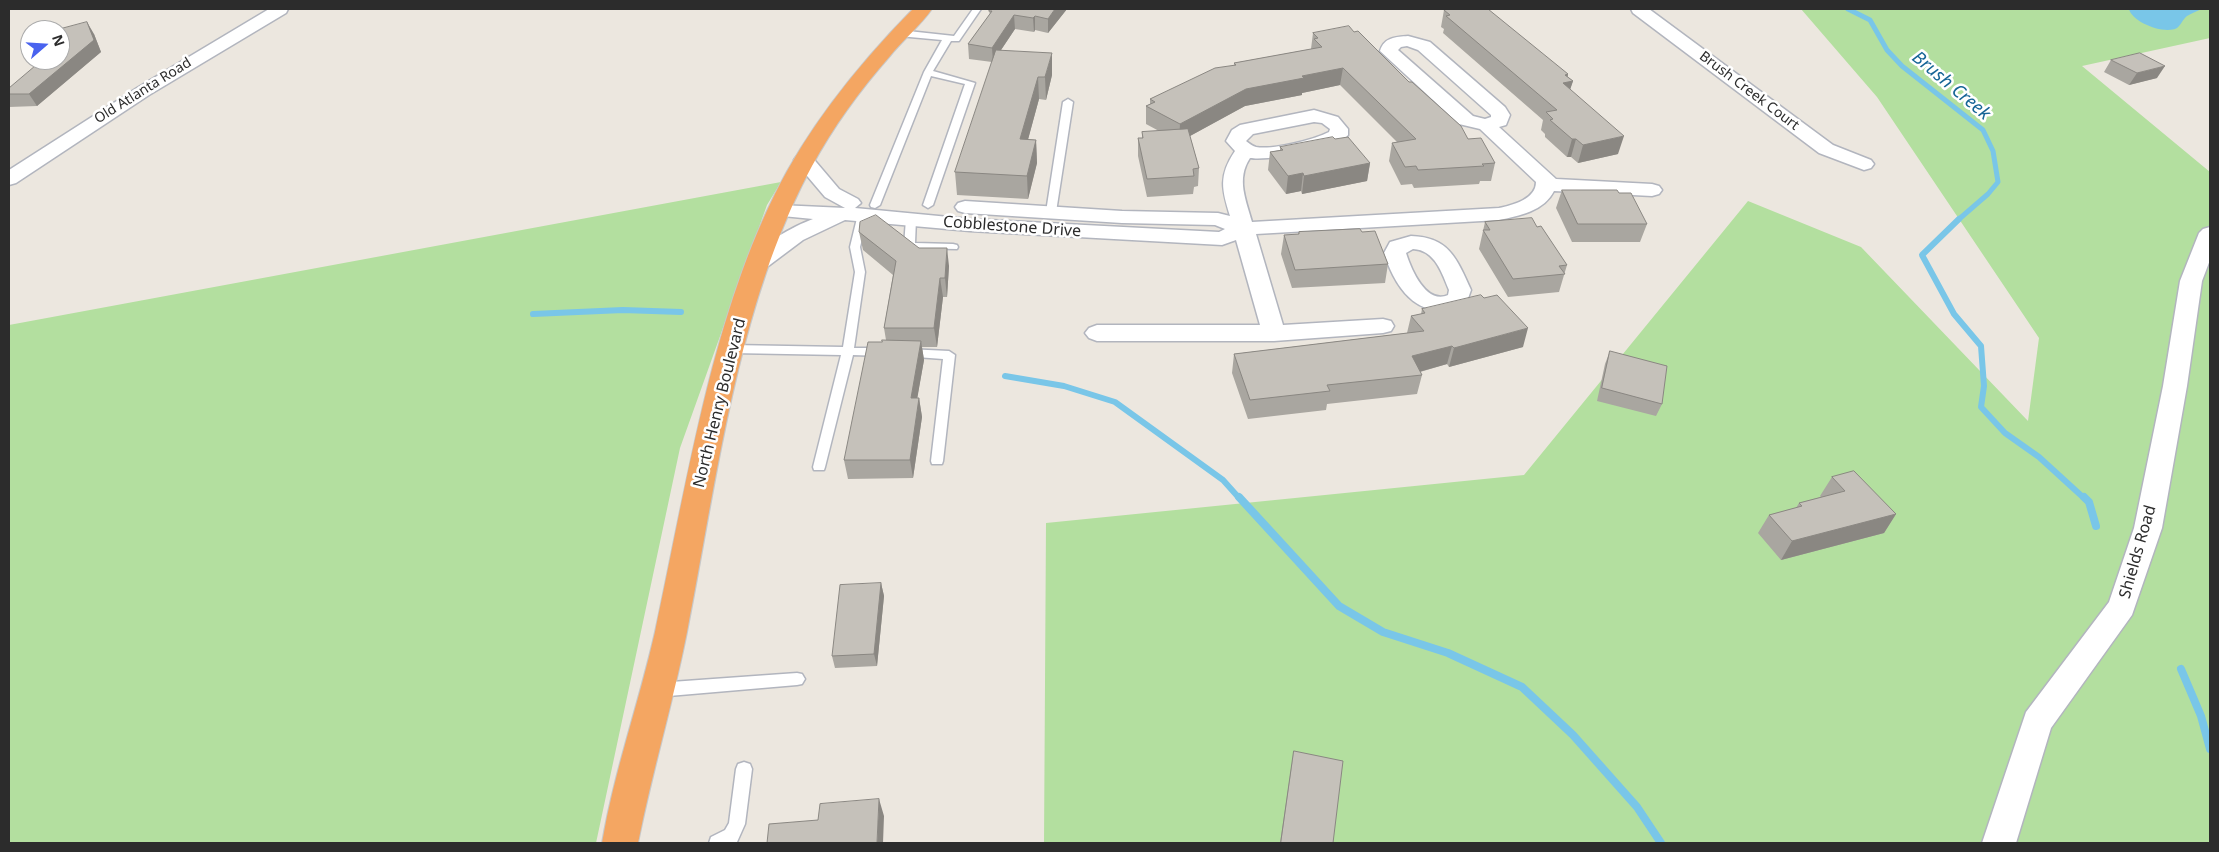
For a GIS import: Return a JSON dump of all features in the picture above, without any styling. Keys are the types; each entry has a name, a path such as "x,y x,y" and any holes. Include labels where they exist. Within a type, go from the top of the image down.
{"highway":[{"name":"North Henry Boulevard","path":"620,843 657,690 706,459 732,349 759,262 781,206 804,160 848,95 899,33 923,9"}],"street":[{"name":"Old Atlanta Road","path":"9,179 151,85 280,9"},
{"name":"Brush Creek Court","path":"1639,9 1826,149 1864,164"},
{"path":"1404,41 1419,44 1450,69 1500,112 1501,118 1499,121 1486,125 1476,124 1464,119 1390,51 1391,44 1404,41"},
{"path":"1416,76 1450,69"},
{"path":"1486,125 1542,174 1547,185 1652,190"},
{"path":"1246,150 1236,162 1232,176 1233,192 1242,229 1274,333"},
{"path":"804,160 815,175 832,192 862,210"},
{"name":"Cobblestone Drive","path":"862,210 911,219 970,225 1222,239 1242,229 1511,212 1530,205 1545,191 1547,185"},
{"name":"Cobblestone Drive","path":"781,206 862,210 928,205 1218,219 1242,229"},
{"path":"759,262 822,221 862,210"},
{"path":"1398,220 1410,242"},
{"name":"Shields Road","path":"1999,843 2037,722 2122,607 2148,528 2175,386 2191,281 2210,233"},
{"path":"1097,333 1274,333 1383,326"}],"lane":[{"path":"899,33 956,39 977,9"},
{"path":"819,467 848,351 860,272 855,247 862,210 928,72 948,38"},
{"path":"928,72 970,83 928,205"},
{"path":"1051,212 1068,102"},
{"path":"911,219 909,246 953,246"},
{"path":"732,349 949,355 937,461"},
{"path":"657,690 797,679"},
{"path":"717,843 731,836 737,824 744,769"}],"green space":[{"path":"1801,9 2210,9 2210,38 2082,66 2210,172 2210,843 1044,843 1046,523 1524,475 1748,201 1861,247 2028,421 2039,338 1877,97"},
{"path":"781,182 767,205 680,448 596,843 9,843 9,325"}],"water":[{"path":"2129,9 2202,9 2187,16 2177,28 2164,30 2142,23 2131,14"}],"building":[{"path":"991,9 1055,9 1048,19 1014,15 992,48 968,44 992,11 989,11"},
{"path":"1488,9 1568,74 1565,75 1573,81 1563,83 1624,136 1583,145 1576,139 1572,139 1550,120 1553,119 1546,112 1557,110 1446,16 1450,15 1444,10"},
{"path":"87,22 94,40 70,60 70,26"},
{"path":"1349,26 1354,32 1358,31 1409,82 1412,82 1461,126 1468,139 1481,138 1495,163 1482,164 1484,166 1418,170 1416,166 1405,167 1392,143 1416,139 1343,68 1302,76 1304,78 1246,89 1180,124 1146,106 1155,102 1150,99 1215,68 1322,47 1314,39 1318,38 1313,33"},
{"path":"996,50 1052,53 1045,77 1038,77 1020,139 1036,140 1027,176 955,172"},
{"path":"2140,53 2165,66 2137,73 2111,60"},
{"path":"30,70 58,70 29,94 9,94 9,88"},
{"path":"1188,129 1199,168 1193,169 1194,176 1147,179 1138,138 1143,138 1142,132"},
{"path":"1333,137 1335,139 1348,137 1370,163 1304,176 1303,173 1288,176 1270,152 1283,150 1280,147"},
{"path":"1562,190 1617,190 1619,193 1631,193 1647,224 1578,224"},
{"path":"876,215 919,248 947,248 945,278 940,278 934,328 884,328 896,261 859,232 860,222"},
{"path":"1532,218 1537,227 1541,226 1567,265 1559,266 1565,274 1513,279 1483,230 1490,230 1485,222"},
{"path":"1360,229 1362,232 1375,231 1388,264 1295,270 1284,235 1299,234 1299,232"},
{"path":"1481,295 1484,298 1497,295 1528,328 1454,348 1452,346 1412,356 1422,375 1327,385 1330,391 1250,400 1234,354 1424,331 1411,316 1425,313 1422,309"},
{"path":"882,340 921,341 911,398 919,398 910,460 844,460 868,342 882,342"},
{"path":"1610,351 1667,366 1662,404 1602,388"},
{"path":"1854,471 1896,514 1792,541 1769,515 1802,506 1799,503 1845,491 1832,477"},
{"path":"881,583 874,654 832,656 840,585"},
{"path":"1294,751 1343,761 1333,843 1281,843"},
{"path":"879,799 877,843 767,843 769,824 818,820 820,804"}],"waterway":[{"name":"Brush Creek","path":"1848,9 1870,20 1887,50 1902,66 1983,130 1993,151 1998,182 1988,194 1958,220"},
{"name":"Brush Creek","path":"1959,219 1922,255 1954,314 1981,346 1984,386 1981,407 2005,433 2039,457 2085,499"},
{"path":"533,314 623,310 681,312"},
{"path":"1005,376 1064,386 1115,402 1223,480 1240,499"},
{"path":"1239,497 1339,606 1383,632 1448,653 1522,687 1573,735 1637,807 1661,843"},
{"name":"Brush Creek","path":"2084,497 2089,502 2096,526"},
{"name":"Brush Creek","path":"2181,669 2201,716 2210,749"}]}
